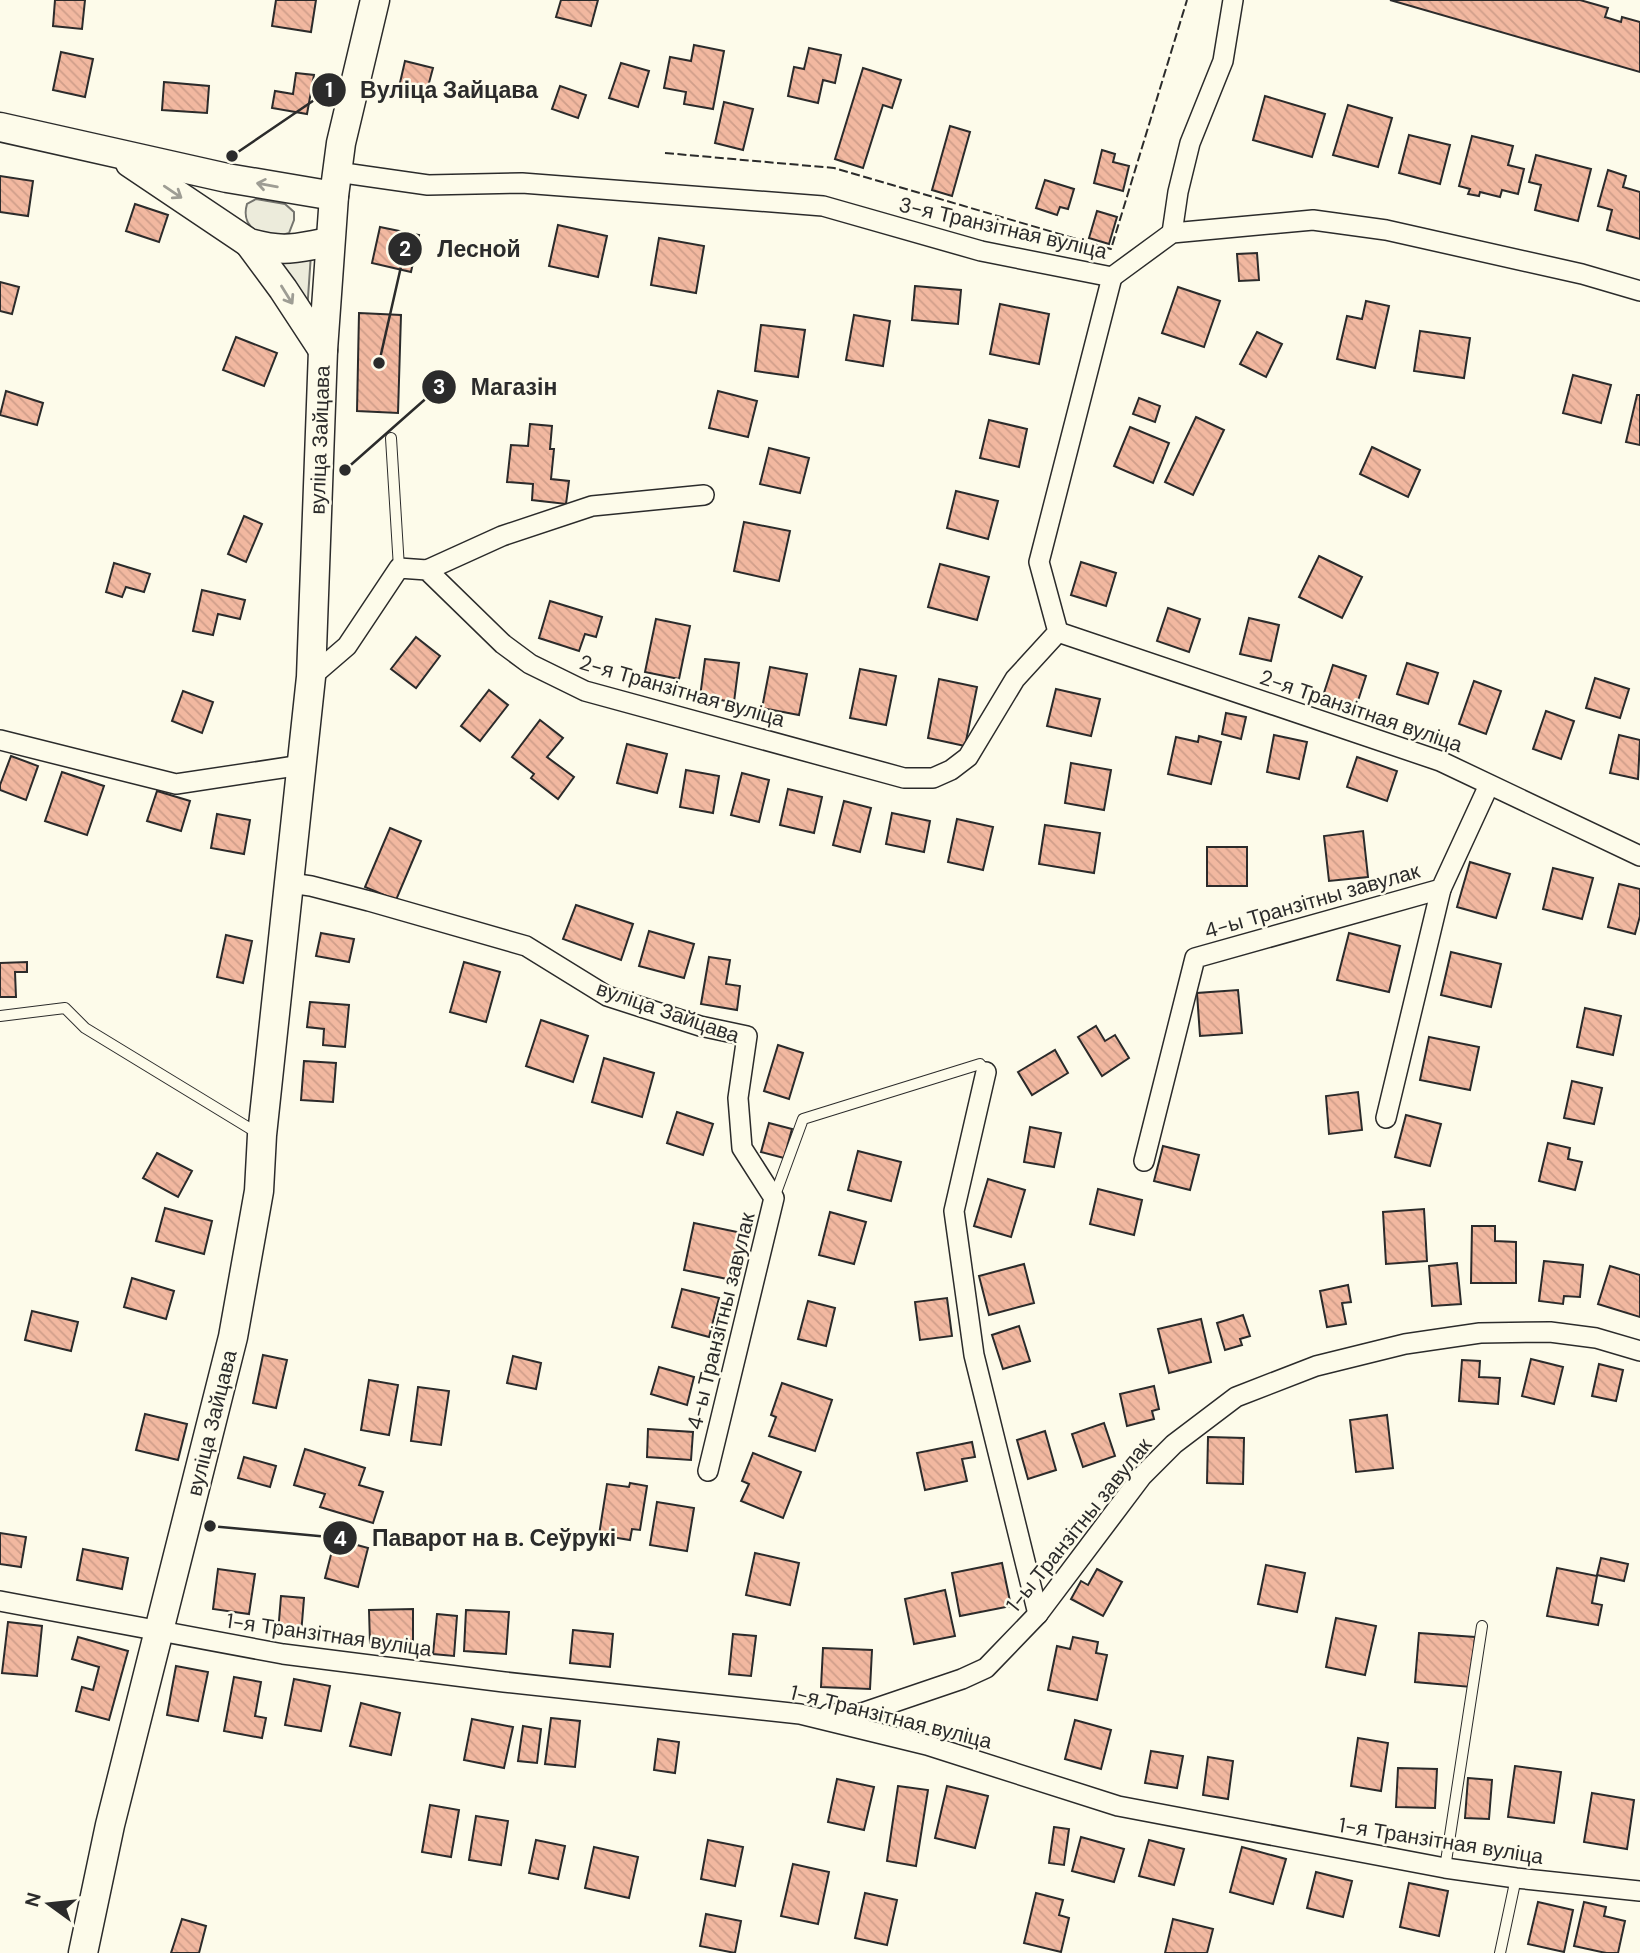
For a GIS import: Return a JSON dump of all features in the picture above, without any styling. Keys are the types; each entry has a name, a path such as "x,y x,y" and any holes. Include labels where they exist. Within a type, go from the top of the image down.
{"street":[{"name":"вуліца Зайцава","path":"83,1953 110,1825 233,1337 259,1191 262,1135 311,677 323,350 335,184 341,143 375,0"},
{"path":"1233,0 1223,61 1190,143 1178,192 1172,233 1312,220 1386,230 1582,274 1640,291"},
{"path":"0,127 227,178 335,184"},
{"path":"117,154 249,243 271,249 291,250 330,242"},
{"name":"3-я Транзітная вуліца","path":"335,184 522,183 822,206 981,251 1112,277 1172,233"},
{"path":"249,243 284,289 323,350"},
{"path":"1058,632 1039,562 1112,277"},
{"path":"311,677 347,646 399,568 427,570 502,536 592,506 704,495"},
{"name":"2-я Транзітная вуліца","path":"427,570 503,644 530,664 585,691 904,778 933,778 951,770 968,757 1015,679 1058,632 1440,761 1640,856"},
{"path":"0,740 176,784 302,765"},
{"name":"4-ы Транзітны завулак","path":"1386,1118 1441,889 1489,785"},
{"name":"вуліца Зайцава","path":"290,883 369,901 526,946 607,996 700,1026 747,1036 738,1098 742,1148"},
{"name":"4-ы Транзітны завулак","path":"1144,1161 1195,958 1441,889"},
{"path":"986,1072 954,1211 974,1355 1038,1614"},
{"name":"4-ы Транзітны завулак","path":"708,1471 774,1198 742,1148"},
{"name":"1-ы Транзітны завулак","path":"800,1714 862,1713 962,1679 986,1668 1038,1614 1142,1476 1174,1444 1236,1397 1316,1366 1405,1344 1480,1333 1550,1332 1596,1338 1640,1351"},
{"name":"1-я Транзітная вуліца","path":"0,1601 159,1633 311,1658 517,1684 800,1714 927,1745 1118,1806 1445,1868 1640,1891"}],"lane":[{"path":"391,438 399,568"},
{"path":"0,1016 65,1008 85,1028 262,1135"},
{"path":"774,1198 803,1119 981,1064 986,1072"},
{"path":"1445,1868 1482,1626"},
{"path":"1500,1953 1516,1878"}],"shaded area":[{"path":"256,199 285,204 294,212 289,233 273,236 258,232 252,227 247,221 247,204"},
{"path":"311,254 307,312 272,262"}],"building":[{"path":"55,0 85,0 82,29 53,26"},
{"path":"276,0 316,0 311,32 272,26"},
{"path":"561,0 598,0 591,26 556,17"},
{"path":"1390,0 1580,0 1608,8 1605,17 1621,22 1622,17 1640,22 1640,72"},
{"path":"694,45 724,51 713,109 684,104 686,92 664,88 670,57 691,61"},
{"path":"809,48 841,55 835,83 823,80 818,103 788,96 794,67 804,69"},
{"path":"61,52 93,59 85,97 53,90"},
{"path":"405,61 433,68 426,94 399,87"},
{"path":"621,63 649,71 638,107 609,98"},
{"path":"863,68 901,80 892,108 883,105 863,168 835,159"},
{"path":"296,73 314,75 307,114 272,108 275,91 293,94"},
{"path":"164,82 209,86 207,113 162,110"},
{"path":"560,86 586,95 578,118 552,109"},
{"path":"1265,96 1325,114 1312,157 1253,140"},
{"path":"724,102 753,109 743,150 715,143"},
{"path":"1348,105 1392,118 1378,167 1333,155"},
{"path":"950,126 970,132 952,196 932,190"},
{"path":"1409,135 1450,145 1440,184 1399,173"},
{"path":"1472,136 1513,146 1508,165 1524,169 1518,194 1502,190 1500,197 1480,192 1479,196 1468,194 1470,189 1459,186"},
{"path":"1102,150 1115,154 1113,162 1129,166 1123,191 1094,183"},
{"path":"1536,155 1591,169 1578,221 1535,210 1541,185 1529,182"},
{"path":"1608,170 1626,176 1623,187 1640,192 1640,239 1607,230 1612,210 1598,206"},
{"path":"0,176 33,181 28,216 0,212"},
{"path":"1045,180 1074,189 1068,209 1060,207 1057,215 1036,208"},
{"path":"135,204 168,215 159,242 126,231"},
{"path":"1097,211 1117,217 1109,244 1089,238"},
{"path":"558,225 607,236 598,277 549,266"},
{"path":"380,227 419,235 411,272 372,263"},
{"path":"659,238 704,246 696,293 651,285"},
{"path":"1257,253 1259,280 1239,281 1237,254"},
{"path":"0,282 19,287 12,314 0,311"},
{"path":"915,286 961,290 958,324 912,320"},
{"path":"1178,287 1220,301 1204,347 1162,333"},
{"path":"1366,301 1389,306 1375,368 1337,359 1347,316 1362,319"},
{"path":"1000,304 1049,314 1039,364 990,354"},
{"path":"359,313 401,315 398,413 357,411"},
{"path":"854,315 890,321 883,366 846,360"},
{"path":"761,325 805,330 798,377 755,371"},
{"path":"1420,331 1470,338 1464,378 1414,371"},
{"path":"1257,332 1282,344 1266,377 1240,364"},
{"path":"236,337 277,353 264,386 223,370"},
{"path":"1573,375 1611,385 1601,423 1563,413"},
{"path":"6,391 43,403 37,425 0,415"},
{"path":"718,391 757,401 748,437 709,428"},
{"path":"1637,395 1640,395 1640,445 1626,442"},
{"path":"1139,398 1160,406 1155,422 1133,414"},
{"path":"1196,417 1224,430 1193,495 1165,482"},
{"path":"989,420 1027,429 1019,467 980,458"},
{"path":"530,424 552,426 550,449 554,449 551,479 569,481 566,504 532,500 533,484 507,482 511,445 528,446"},
{"path":"1130,427 1169,443 1153,483 1114,466"},
{"path":"1372,447 1420,470 1408,497 1360,474"},
{"path":"769,448 809,458 800,493 760,484"},
{"path":"956,491 998,501 988,539 947,528"},
{"path":"244,516 262,524 246,562 228,554"},
{"path":"744,522 790,531 779,581 734,571"},
{"path":"1319,556 1362,577 1342,618 1299,597"},
{"path":"1081,562 1116,573 1106,606 1071,595"},
{"path":"114,563 150,574 144,592 126,587 122,597 106,592"},
{"path":"940,564 989,577 977,620 928,607"},
{"path":"202,590 245,600 240,619 218,614 213,635 193,631"},
{"path":"550,601 602,617 596,637 585,634 579,651 539,638"},
{"path":"1168,608 1200,619 1189,652 1157,641"},
{"path":"1249,618 1279,625 1271,661 1240,654"},
{"path":"656,619 690,626 679,679 645,672"},
{"path":"416,637 440,656 416,688 391,669"},
{"path":"705,659 739,663 734,702 700,697"},
{"path":"1407,663 1438,673 1428,704 1397,694"},
{"path":"1333,665 1366,676 1355,710 1322,699"},
{"path":"770,667 807,674 799,715 762,708"},
{"path":"860,669 896,676 886,725 850,718"},
{"path":"1595,678 1629,689 1620,718 1586,708"},
{"path":"939,679 977,687 965,746 928,738"},
{"path":"1474,681 1501,691 1486,734 1459,724"},
{"path":"1056,689 1100,699 1091,736 1047,726"},
{"path":"489,690 508,705 480,741 461,726"},
{"path":"183,691 213,702 202,733 172,721"},
{"path":"1546,711 1574,721 1561,759 1533,749"},
{"path":"1226,713 1246,717 1241,739 1222,734"},
{"path":"540,720 563,738 547,757 574,777 558,799 531,778 534,774 512,757"},
{"path":"1274,735 1307,742 1299,779 1267,772"},
{"path":"1619,735 1640,740 1638,779 1610,773"},
{"path":"1199,736 1221,742 1211,784 1168,774 1176,737 1198,742"},
{"path":"627,744 667,754 657,793 617,783"},
{"path":"11,756 38,766 26,800 0,790"},
{"path":"1357,757 1397,771 1387,801 1347,787"},
{"path":"1071,763 1111,770 1104,810 1065,803"},
{"path":"686,770 719,776 713,813 680,807"},
{"path":"62,772 104,786 87,835 45,821"},
{"path":"742,773 769,780 759,822 731,815"},
{"path":"788,789 822,797 814,833 780,825"},
{"path":"157,791 190,801 181,831 147,821"},
{"path":"844,801 871,808 860,852 833,845"},
{"path":"892,813 930,821 924,852 886,844"},
{"path":"217,814 250,820 244,854 211,848"},
{"path":"957,819 993,827 983,870 948,862"},
{"path":"1045,825 1100,833 1094,873 1039,864"},
{"path":"390,828 421,841 396,900 365,887"},
{"path":"1363,831 1368,877 1329,881 1324,836"},
{"path":"1207,847 1247,847 1247,886 1207,886"},
{"path":"1470,862 1510,874 1496,918 1457,907"},
{"path":"1553,868 1593,878 1582,919 1543,909"},
{"path":"1619,884 1640,889 1640,916 1635,934 1608,927"},
{"path":"576,905 633,924 621,960 563,939"},
{"path":"649,931 694,944 684,978 639,966"},
{"path":"321,933 354,939 349,962 316,956"},
{"path":"1349,933 1400,946 1389,992 1337,980"},
{"path":"226,935 252,941 243,983 217,977"},
{"path":"1451,952 1501,964 1491,1007 1441,995"},
{"path":"709,957 730,960 726,984 740,986 737,1010 701,1004"},
{"path":"27,962 27,972 15,972 16,997 0,997 0,963"},
{"path":"464,962 500,972 486,1022 450,1012"},
{"path":"1238,990 1242,1033 1200,1036 1197,993"},
{"path":"310,1002 349,1005 345,1047 323,1045 324,1029 307,1027"},
{"path":"1585,1008 1621,1016 1613,1055 1577,1047"},
{"path":"541,1020 588,1036 573,1082 526,1066"},
{"path":"1096,1026 1105,1041 1115,1035 1129,1058 1102,1076 1078,1037"},
{"path":"1429,1037 1479,1047 1470,1090 1420,1080"},
{"path":"778,1045 803,1053 789,1099 764,1091"},
{"path":"1055,1050 1068,1073 1032,1095 1018,1072"},
{"path":"604,1058 654,1073 642,1117 592,1102"},
{"path":"304,1061 336,1063 333,1102 301,1100"},
{"path":"1572,1081 1602,1088 1594,1124 1564,1118"},
{"path":"1358,1092 1362,1130 1329,1134 1326,1096"},
{"path":"677,1112 713,1124 703,1155 667,1143"},
{"path":"1406,1115 1441,1124 1430,1166 1395,1157"},
{"path":"769,1123 792,1129 784,1158 761,1152"},
{"path":"1030,1127 1061,1133 1054,1167 1024,1162"},
{"path":"1548,1143 1570,1148 1568,1159 1582,1162 1575,1190 1539,1181"},
{"path":"1163,1146 1199,1155 1190,1190 1154,1181"},
{"path":"858,1151 901,1162 891,1201 848,1190"},
{"path":"157,1153 192,1171 178,1197 143,1178"},
{"path":"988,1179 1025,1190 1011,1237 974,1226"},
{"path":"1098,1189 1142,1200 1134,1235 1090,1224"},
{"path":"165,1208 212,1221 204,1254 156,1241"},
{"path":"1424,1209 1427,1261 1386,1264 1383,1212"},
{"path":"830,1212 866,1222 854,1264 819,1255"},
{"path":"694,1223 742,1233 732,1280 684,1270"},
{"path":"1472,1226 1495,1226 1495,1241 1516,1242 1516,1283 1471,1283"},
{"path":"1544,1261 1583,1265 1580,1297 1564,1296 1563,1304 1539,1301"},
{"path":"1457,1263 1461,1304 1432,1306 1429,1266"},
{"path":"1024,1264 1034,1303 989,1315 979,1276"},
{"path":"1610,1266 1640,1275 1640,1317 1598,1304"},
{"path":"132,1278 174,1291 166,1319 124,1307"},
{"path":"1348,1285 1351,1302 1342,1303 1346,1324 1327,1327 1320,1291"},
{"path":"682,1289 719,1298 709,1337 672,1327"},
{"path":"947,1298 952,1336 920,1340 915,1302"},
{"path":"808,1301 835,1308 826,1346 798,1339"},
{"path":"32,1311 78,1322 71,1351 25,1340"},
{"path":"1243,1315 1250,1336 1240,1339 1242,1345 1225,1350 1217,1323"},
{"path":"1201,1319 1211,1362 1169,1373 1158,1329"},
{"path":"1019,1326 1030,1361 1003,1369 992,1335"},
{"path":"263,1355 287,1360 276,1408 253,1403"},
{"path":"513,1356 541,1363 536,1389 507,1383"},
{"path":"1531,1359 1563,1367 1554,1404 1522,1396"},
{"path":"1462,1360 1480,1361 1479,1377 1500,1378 1498,1404 1459,1401"},
{"path":"1599,1364 1623,1370 1616,1401 1592,1396"},
{"path":"659,1367 694,1377 687,1405 651,1394"},
{"path":"369,1380 398,1385 389,1435 361,1430"},
{"path":"782,1383 832,1400 815,1451 769,1436 776,1417 771,1415"},
{"path":"1154,1386 1159,1409 1152,1411 1154,1419 1127,1426 1120,1394"},
{"path":"418,1387 449,1391 441,1445 411,1441"},
{"path":"145,1414 187,1424 178,1460 136,1450"},
{"path":"1387,1415 1393,1468 1356,1472 1350,1420"},
{"path":"1104,1423 1115,1456 1083,1467 1072,1434"},
{"path":"648,1429 693,1432 691,1460 647,1457"},
{"path":"1045,1431 1056,1470 1028,1479 1017,1440"},
{"path":"1208,1437 1244,1438 1243,1484 1207,1483"},
{"path":"972,1442 975,1457 962,1459 967,1481 925,1490 917,1453"},
{"path":"305,1449 365,1468 359,1485 383,1492 373,1523 320,1507 325,1494 294,1485"},
{"path":"753,1453 801,1472 783,1518 741,1501 749,1484 742,1481"},
{"path":"244,1457 276,1466 270,1487 238,1478"},
{"path":"630,1483 647,1486 640,1530 632,1529 630,1540 599,1535 607,1484 629,1487"},
{"path":"657,1502 694,1508 687,1551 650,1545"},
{"path":"0,1533 26,1537 21,1567 0,1564"},
{"path":"335,1539 368,1548 358,1587 325,1578"},
{"path":"83,1549 128,1558 122,1589 77,1580"},
{"path":"755,1553 799,1563 790,1605 746,1595"},
{"path":"1601,1558 1628,1564 1624,1581 1597,1575"},
{"path":"1002,1563 1011,1606 960,1616 952,1573"},
{"path":"1266,1565 1305,1573 1297,1612 1258,1604"},
{"path":"1557,1568 1597,1576 1592,1603 1602,1605 1598,1625 1547,1616"},
{"path":"218,1569 255,1574 249,1614 213,1609"},
{"path":"1097,1569 1122,1582 1103,1616 1071,1599 1081,1581 1088,1585"},
{"path":"945,1590 955,1636 914,1644 905,1599"},
{"path":"281,1596 304,1598 301,1635 278,1633"},
{"path":"413,1609 413,1642 370,1643 369,1610"},
{"path":"466,1610 509,1612 506,1654 464,1651"},
{"path":"437,1614 457,1616 454,1656 433,1654"},
{"path":"1336,1618 1376,1626 1365,1675 1326,1667"},
{"path":"8,1622 42,1626 37,1676 2,1673"},
{"path":"573,1630 613,1634 610,1667 570,1663"},
{"path":"1419,1633 1475,1637 1471,1687 1415,1682"},
{"path":"733,1634 756,1636 751,1676 729,1674"},
{"path":"78,1637 128,1651 109,1720 76,1711 82,1687 93,1690 99,1667 72,1659"},
{"path":"1073,1637 1098,1642 1096,1653 1107,1655 1097,1700 1048,1690 1057,1646 1070,1649"},
{"path":"823,1648 872,1650 870,1689 821,1687"},
{"path":"176,1666 208,1672 198,1721 167,1715"},
{"path":"234,1677 261,1682 255,1716 266,1718 262,1738 224,1731"},
{"path":"294,1679 330,1686 321,1731 285,1725"},
{"path":"361,1703 400,1713 391,1755 350,1746"},
{"path":"551,1718 580,1721 575,1767 545,1764"},
{"path":"472,1719 513,1727 504,1768 464,1760"},
{"path":"1075,1720 1111,1730 1101,1769 1065,1759"},
{"path":"523,1726 541,1729 537,1763 518,1761"},
{"path":"1358,1738 1388,1743 1381,1791 1351,1786"},
{"path":"658,1739 679,1742 675,1773 654,1770"},
{"path":"1151,1751 1183,1756 1177,1788 1145,1783"},
{"path":"1208,1757 1233,1761 1228,1799 1203,1795"},
{"path":"1515,1766 1561,1772 1554,1823 1508,1817"},
{"path":"1398,1768 1437,1769 1435,1808 1396,1807"},
{"path":"1468,1778 1492,1780 1489,1819 1465,1818"},
{"path":"837,1779 874,1787 864,1830 828,1822"},
{"path":"898,1786 928,1790 916,1866 887,1861"},
{"path":"947,1786 988,1796 975,1848 935,1838"},
{"path":"1592,1793 1634,1800 1627,1849 1584,1842"},
{"path":"430,1805 459,1810 451,1857 422,1852"},
{"path":"476,1816 508,1821 501,1865 469,1860"},
{"path":"1054,1827 1069,1829 1064,1865 1049,1863"},
{"path":"1081,1837 1124,1849 1114,1882 1072,1871"},
{"path":"536,1840 565,1846 558,1879 529,1873"},
{"path":"708,1840 743,1847 735,1886 701,1879"},
{"path":"1149,1840 1184,1849 1174,1885 1139,1876"},
{"path":"594,1847 638,1857 629,1898 585,1888"},
{"path":"1242,1847 1286,1859 1273,1904 1230,1892"},
{"path":"793,1864 829,1872 818,1924 781,1916"},
{"path":"1316,1872 1352,1881 1343,1917 1307,1908"},
{"path":"1409,1883 1448,1891 1439,1936 1400,1927"},
{"path":"865,1893 897,1900 887,1945 855,1938"},
{"path":"1036,1893 1063,1900 1059,1915 1069,1918 1061,1952 1024,1943"},
{"path":"1538,1902 1573,1910 1564,1952 1528,1944"},
{"path":"1584,1902 1606,1907 1604,1916 1625,1921 1618,1953 1574,1946"},
{"path":"706,1914 741,1921 735,1953 700,1946"},
{"path":"182,1919 206,1926 199,1953 171,1953"},
{"path":"1173,1919 1213,1929 1207,1953 1165,1953"}],"fence":[{"path":"665,153 834,168 1111,249 1187,0"}],"place":[{"name":"Вуліца Зайцава","path":"232,156"},
{"name":"Лесной","path":"379,363"},
{"name":"Магазін","path":"345,470"},
{"name":"Паварот на в. Сеўрукі","path":"210,1526"}]}
